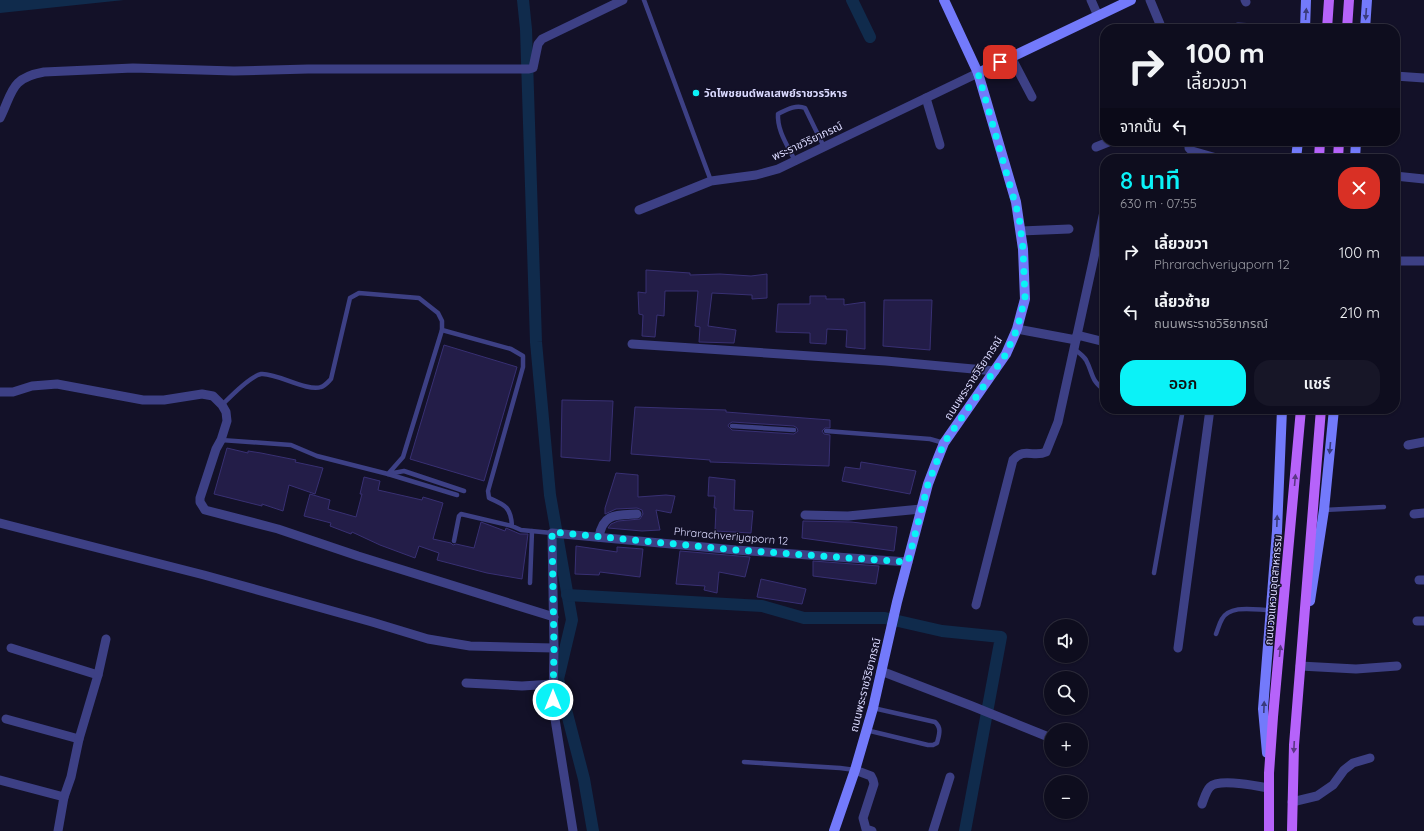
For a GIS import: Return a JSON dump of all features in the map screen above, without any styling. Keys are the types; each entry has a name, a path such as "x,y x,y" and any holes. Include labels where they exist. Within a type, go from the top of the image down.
{"main road":[{"name":"ถนนพระราชวิริยาภรณ์","path":"834,831 855,770 873,708 889,634 928,484 944,443 1006,354 1017,329 1025,298 1021,231 1016,202 978,73 944,0"},
{"path":"978,73 1131,0"},
{"path":"1305,24 1306,0"},
{"path":"1327,24 1329,0"},
{"path":"1347,24 1349,0"},
{"path":"1365,24 1367,0"},
{"name":"ถนนวงแหวนอุตสาหกรรม","path":"1269,773 1263,709 1272,610 1282,414"},
{"name":"ถนนวงแหวนอุตสาหกรรม","path":"1268,831 1269,773 1301,414"},
{"path":"1292,831 1294,744 1321,414"},
{"path":"1301,653 1324,510 1334,414"}],"street":[{"path":"0,118 15,85 23,78 32,74 44,72 132,68 234,71 308,69 529,69 534,68 538,44 542,39 623,0"},
{"path":"1091,0 1098,16"},
{"path":"1150,0 1160,24"},
{"path":"1012,57 1032,97"},
{"name":"พระราชวิริยาภรณ์","path":"639,210 711,181 756,175 778,169 978,73"},
{"path":"1400,76 1424,78"},
{"path":"926,98 940,146"},
{"path":"1096,147 1100,145"},
{"path":"1189,146 1192,152 1200,154"},
{"path":"1400,177 1424,179"},
{"path":"1021,231 1069,229"},
{"path":"976,605 1013,460 1022,453 1043,454 1046,452 1058,422 1100,229"},
{"path":"1400,260 1424,262"},
{"path":"1017,329 1100,341"},
{"path":"632,344 878,360 995,371"},
{"path":"0,392 13,392 32,386 57,384 143,400 164,400 202,394 213,396 222,405 226,412 227,421 200,498 200,502 205,510 278,530 554,617"},
{"path":"1178,648 1209,414"},
{"path":"1408,445 1424,442"},
{"path":"805,515 848,516 921,509"},
{"path":"1414,514 1424,513"},
{"path":"599,537 601,526 606,520 616,515 637,514"},
{"path":"0,523 204,575 428,639 470,646 554,648"},
{"path":"553,533 553,684 555,719 573,831"},
{"name":"Phrarachveriyaporn 12","path":"553,533 736,550 908,562"},
{"path":"58,831 64,797 71,777 79,739 98,675 106,639"},
{"path":"11,648 98,675"},
{"path":"1300,666 1356,669 1397,666"},
{"path":"881,671 994,714 1044,735"},
{"path":"466,683 522,686 553,684"},
{"path":"6,719 79,739"},
{"path":"1292,802 1317,796 1333,785 1344,770 1353,763 1370,758"},
{"path":"855,770 871,776 873,780 874,784 863,818 866,829 872,831"},
{"path":"933,831 950,777"},
{"path":"0,780 64,797"},
{"path":"1202,804 1208,788 1215,784 1236,784 1269,788"}],"lane":[{"path":"644,0 711,181"},
{"path":"795,161 777,121 778,114 790,108 801,106 805,108 824,147"},
{"path":"222,405 238,390 260,374 268,374 314,388 321,388 325,385 331,379 350,298 359,293 419,298 438,313 442,321 442,330 403,457 388,474"},
{"path":"442,330 511,349 523,356 523,367 488,491 489,498 506,506 511,515 512,526"},
{"path":"1074,349 1086,360 1095,383 1100,386"},
{"path":"1154,573 1182,414"},
{"path":"732,426 794,430"},
{"path":"826,431 930,439 944,443"},
{"path":"221,440 291,445 317,456 388,474 457,495"},
{"path":"388,474 404,471 464,491"},
{"path":"1324,510 1384,507"},
{"path":"454,541 459,516 461,514 512,526 521,530 553,533"},
{"path":"530,584 532,531"},
{"path":"1216,634 1222,619 1228,612 1240,609 1272,610"},
{"path":"866,730 928,745 937,743 940,730 939,725 935,722 873,708"},
{"path":"744,762 855,770"}],"water":[{"path":"0,0 124,0 0,13"}],"building":[{"path":"646,270 690,273 690,275 720,274 751,276 767,274 767,298 752,299 752,295 712,293 708,326 736,330 734,343 699,342 700,327 695,326 698,291 665,291 664,316 657,315 655,337 642,336 643,315 639,314 638,292 646,293"},
{"path":"810,296 826,296 826,299 844,299 844,305 865,302 865,349 846,347 847,330 827,329 826,344 810,343 810,333 776,332 778,304 810,304"},
{"path":"884,300 932,300 930,350 883,346"},
{"path":"444,345 517,367 484,481 410,459"},
{"path":"562,400 613,401 610,461 561,457"},
{"path":"635,407 726,410 726,412 830,420 830,428 825,428 822,431 824,434 830,435 829,466 710,462 710,460 631,454","holes":["732,422 794,426 798,431 794,434 732,430 728,426"]},
{"path":"227,448 248,453 248,451 296,460 295,462 323,468 315,494 289,485 283,511 262,504 262,506 214,494"},
{"path":"861,462 916,471 910,494 842,481 845,467 860,469"},
{"path":"616,473 638,475 638,497 666,495 675,496 671,513 656,510 660,530 642,531 608,528 611,524 618,521 640,519 643,514 642,510 637,508 616,509 605,514 605,508"},
{"path":"364,477 380,481 378,490 422,500 423,497 443,503 433,539 451,543 453,545 456,544 474,548 481,522 505,531 506,528 520,534 528,534 522,579 487,573 437,560 439,553 419,546 415,558 380,545 352,532 351,534 330,526 331,523 304,516 310,494 330,500 328,509 356,517 362,494 360,494"},
{"path":"709,477 735,480 734,510 753,511 751,533 715,531 715,496 708,496"},
{"path":"803,521 851,522 897,527 894,551 802,538"},
{"path":"576,546 617,552 617,547 643,549 640,577 600,572 599,575 575,574"},
{"path":"680,551 750,557 745,577 719,572 717,593 704,590 705,586 676,584"},
{"path":"813,561 879,566 876,584 813,576"},
{"path":"761,579 806,589 802,604 757,597"}],"waterway":[{"path":"523,0 526,29 536,342 550,495 572,620 558,679 584,779 593,831"},
{"path":"852,0 870,37"},
{"path":"567,595 762,606 804,618 885,618 942,631 1001,637 965,831"}],"place":[{"name":"วัดไพชยนต์พลเสพย์ราชวรวิหาร","path":"696,93"}],"route":[{"path":"553,700 554,648 552,532 570,535 736,550 908,562 928,484 944,443 1006,354 1017,329 1025,298 1023,249 1016,202 978,73 1000,62"}]}
